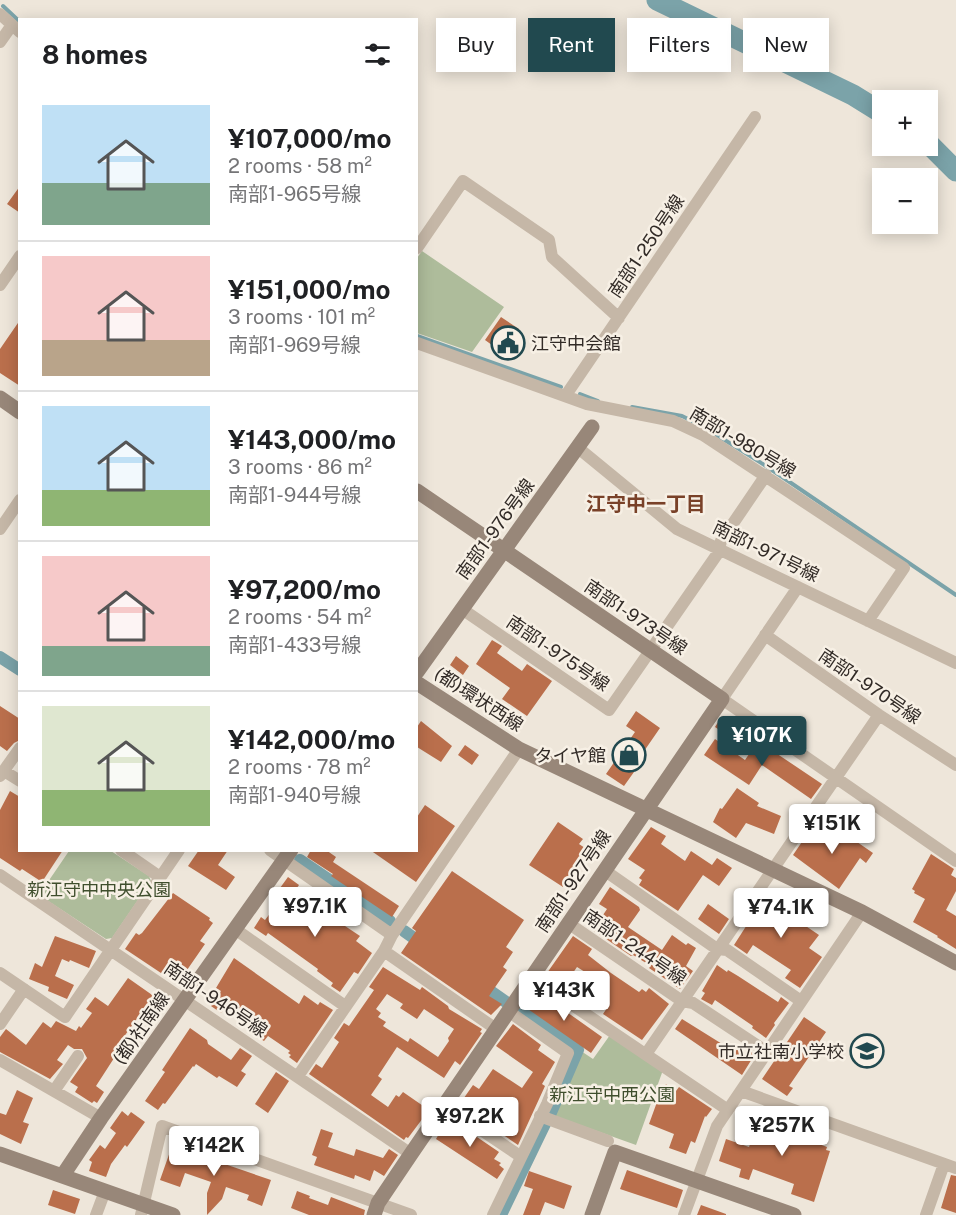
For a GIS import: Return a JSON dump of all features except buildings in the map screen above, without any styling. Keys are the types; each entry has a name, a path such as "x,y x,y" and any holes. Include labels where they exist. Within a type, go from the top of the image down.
{"street":[{"path":"0,14 16,28 0,42"},
{"name":"南部1-250号線","path":"566,395 755,117"},
{"path":"418,247 463,181 549,240 552,256 619,318"},
{"path":"0,285 18,259"},
{"name":"南部1-980号線","path":"418,343 587,404 673,421 703,435 904,568 868,621"},
{"path":"0,398 18,411"},
{"name":"南部1-976号線","path":"418,671 606,409"},
{"name":"南部1-971号線","path":"577,447 677,529 956,663"},
{"name":"南部1-975号線","path":"462,609 609,710 718,553 721,541 766,475"},
{"name":"南部1-973号線","path":"418,492 722,699"},
{"path":"0,529 18,503"},
{"path":"646,810 798,587"},
{"name":"南部1-970号線","path":"765,635 879,715 956,765"},
{"name":"(都)環状西線","path":"418,684 519,749 771,871 862,912 956,963"},
{"path":"722,699 956,861"},
{"path":"646,1054 879,715"},
{"path":"298,1076 519,749"},
{"path":"18,751 2,773 18,780"},
{"name":"南部1-927号線","path":"376,1209 531,976 646,810"},
{"path":"124,852 160,877"},
{"path":"0,973 65,1017 178,852"},
{"path":"287,855 392,935"},
{"name":"(都)社南線","path":"63,1175 287,855"},
{"path":"604,870 717,949 727,950 801,1001"},
{"name":"南部1-946号線","path":"0,875 411,1154"},
{"path":"684,1215 717,1126 862,912"},
{"name":"南部1-244号線","path":"568,923 682,1001 693,1003 767,1052"},
{"path":"235,929 345,1006"},
{"path":"384,951 496,1029"},
{"path":"531,976 728,1110"},
{"path":"0,1024 24,989"},
{"path":"493,1215 568,1053 508,1011"},
{"path":"54,1091 78,1056"},
{"path":"0,1060 101,1118"},
{"path":"741,1091 950,1166 926,1215"},
{"path":"444,1105 520,1156"},
{"path":"540,1116 608,1141"},
{"path":"142,1210 162,1126 376,1209 411,1215"},
{"path":"592,1215 615,1152 794,1215"},
{"path":"0,1154 105,1191 142,1210 173,1215"},
{"path":"96,1215 105,1191"}],"green space":[{"path":"422,251 504,307 472,352 418,333 418,257"},
{"name":"新江守中中央公園","path":"68,852 113,852 149,876 151,881 112,938 106,939 39,895"},
{"name":"新江守中西公園","path":"610,1035 663,1070 636,1145 552,1115 581,1051 593,1059"}],"waterway":[{"path":"657,0 853,95 872,107"},
{"path":"3,6 18,20"},
{"path":"938,153 956,171"},
{"path":"418,336 561,387"},
{"path":"580,394 598,401"},
{"path":"632,407 682,416 704,427 766,466 956,595"},
{"path":"0,657 18,669"},
{"path":"300,860 390,921"},
{"path":"404,931 425,946"},
{"path":"479,983 506,1002"},
{"path":"521,1010 578,1050 550,1115"},
{"path":"501,1215 545,1124"}],"place":[{"name":"江守中会館","path":"508,343"},
{"name":"タイヤ館","path":"629,755"},
{"name":"市立社南小学校","path":"867,1051"}],"district":[{"name":"江守中一丁目","path":"646,504"}]}
